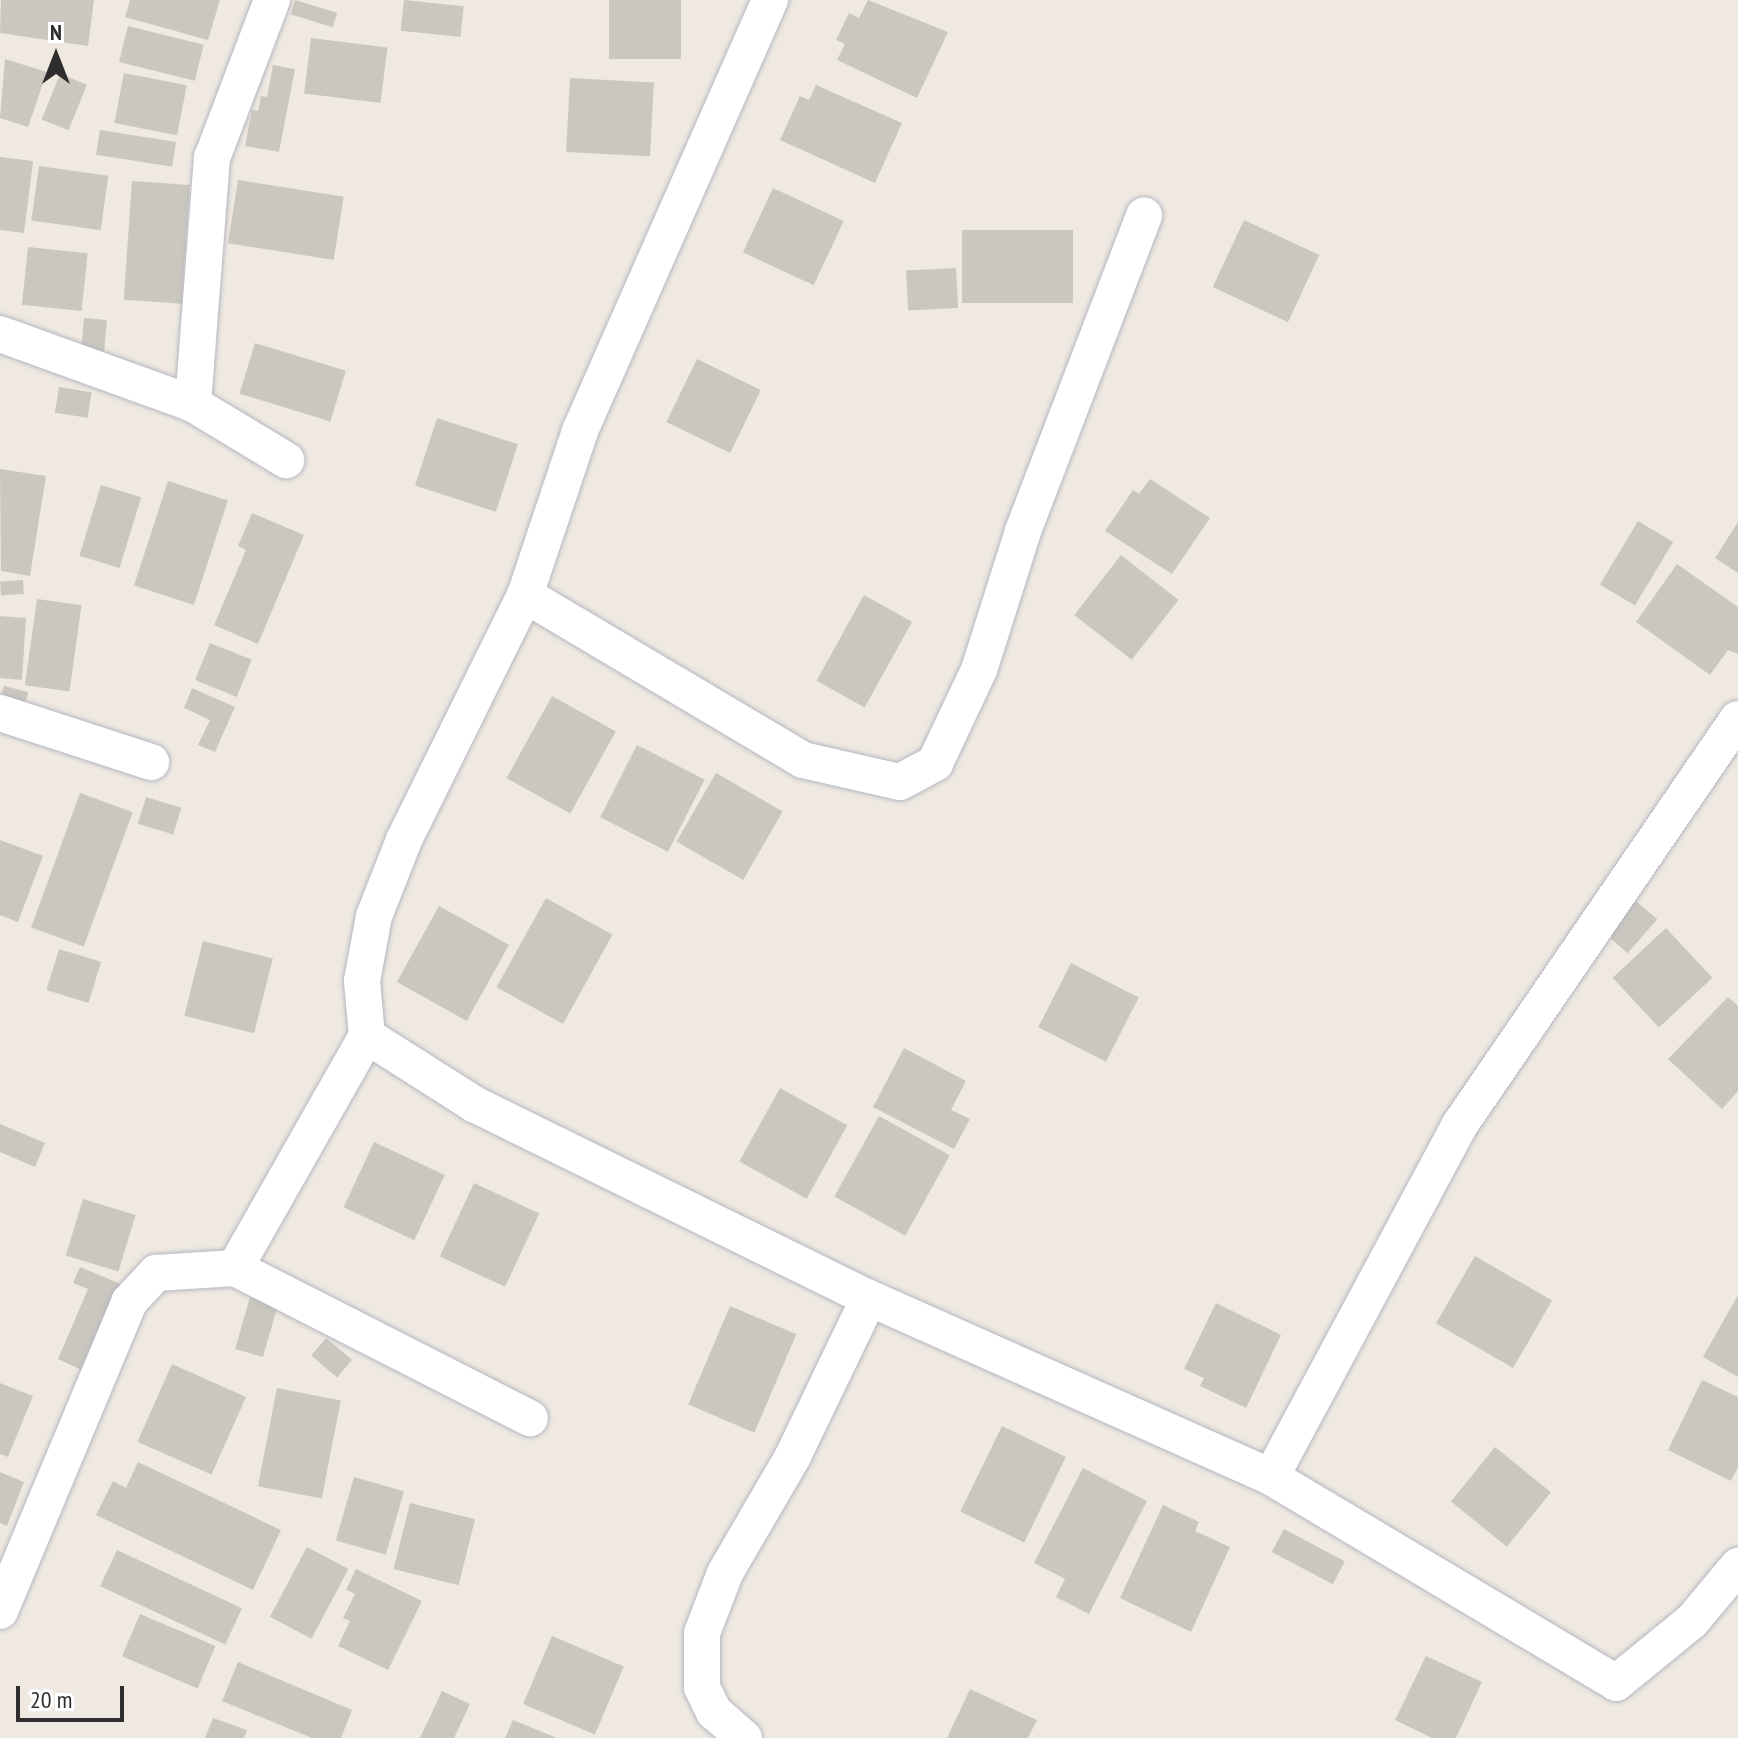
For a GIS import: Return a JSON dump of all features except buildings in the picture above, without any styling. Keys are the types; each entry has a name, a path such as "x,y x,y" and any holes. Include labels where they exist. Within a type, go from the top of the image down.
{"street":[{"path":"193,404 212,158 272,0"},
{"path":"235,1268 367,1036 362,981 374,916 404,840 525,595 580,431 770,0"},
{"path":"525,595 803,760 900,782 935,763 979,670 1023,531 1144,215"},
{"path":"0,334 193,404 286,460"},
{"path":"0,713 151,762"},
{"path":"1271,1477 1459,1126 1738,719"},
{"path":"367,1036 474,1104 869,1298 1271,1477 1616,1683 1692,1621 1738,1566"},
{"path":"2,1602 129,1302 156,1273 235,1268 530,1418"},
{"path":"744,1738 714,1712 702,1687 702,1633 725,1573 793,1456 869,1298"}]}
